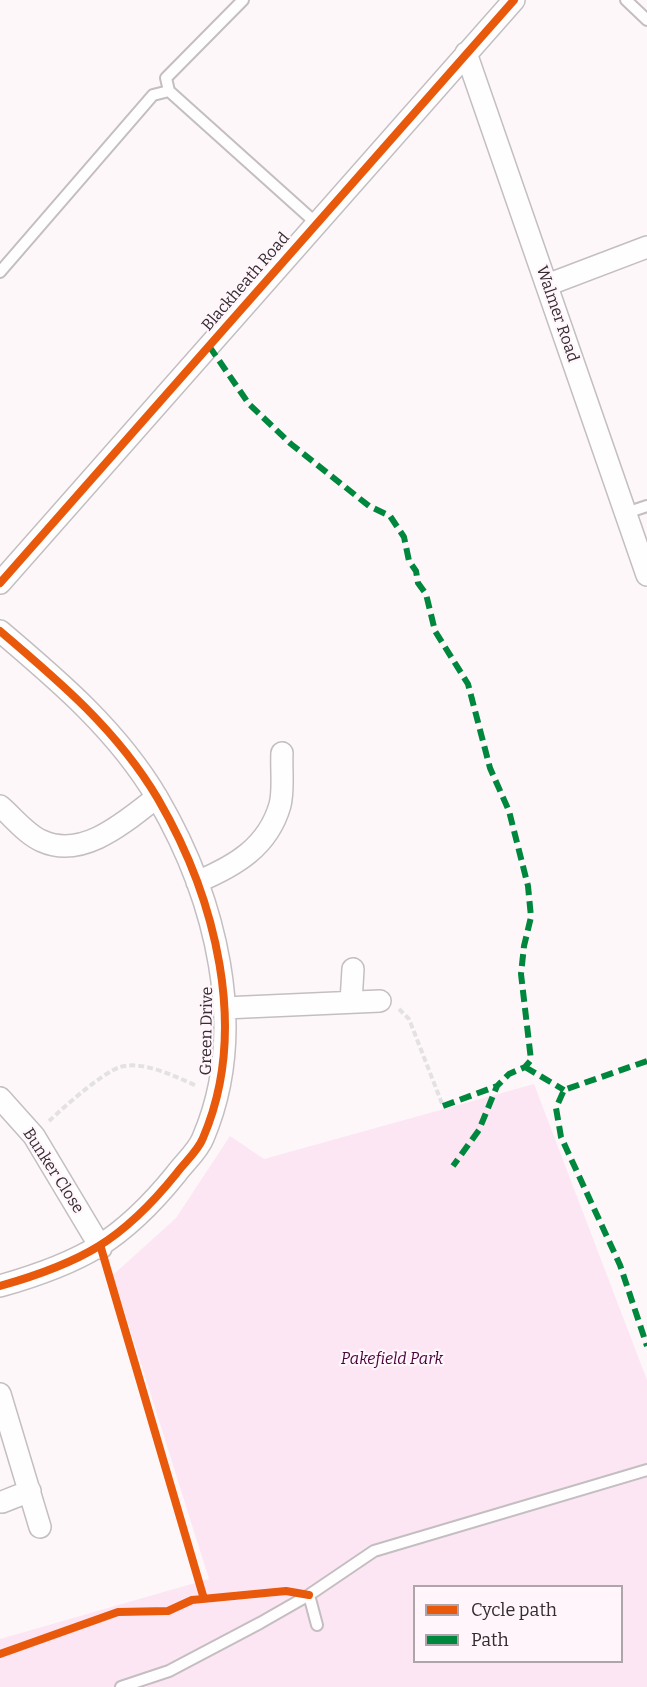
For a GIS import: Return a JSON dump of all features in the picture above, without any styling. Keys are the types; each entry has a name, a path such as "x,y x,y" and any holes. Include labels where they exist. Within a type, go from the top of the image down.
{"street":[{"name":"Blackheath Road","path":"0,583 514,0"},
{"name":"Walmer Road","path":"466,53 647,575"},
{"path":"547,285 647,247"},
{"name":"Green Drive","path":"0,631 76,696 123,749 157,798 181,843 197,882 220,965 224,1008 222,1076 203,1140 151,1205 101,1248 51,1272 0,1286"},
{"path":"197,882 230,868 263,842 281,804 282,753"},
{"path":"0,806 40,841 62,848 110,834 157,798"},
{"path":"351,1002 352,969"},
{"name":"Green Drive","path":"224,1008 380,1001"},
{"name":"Bunker Close","path":"0,1098 34,1136 101,1248"},
{"path":"0,1394 40,1527"},
{"path":"2,1502 30,1491"}],"lane":[{"path":"243,0 166,78 169,91 316,223"},
{"path":"626,0 647,20"},
{"path":"0,272 153,95 169,91"},
{"path":"626,513 647,506"},
{"path":"121,1687 169,1671 309,1595 374,1551 647,1470"},
{"path":"309,1595 317,1625"}],"path":[{"path":"380,1001 396,1006 409,1019 442,1106"},
{"path":"34,1136 73,1098 120,1067 144,1066 217,1094"}],"green space":[{"name":"Pakefield Park","path":"534,1084 647,1380 647,1687 0,1687 0,1639 209,1579 113,1275 176,1218 230,1136 264,1159"}],"marked path":[{"path":"209,346 249,404 291,444 369,506 390,516 404,537 409,561 416,571 418,583 426,594 435,631 468,684 490,768 509,811 528,886 531,917 524,946 521,974 531,1060 525,1067 509,1074 497,1086 479,1130 453,1166"},
{"path":"647,1061 564,1090 556,1108 561,1137 620,1265 647,1346"},
{"path":"525,1067 564,1090"},
{"path":"443,1106 497,1086"}],"cycle path":[{"path":"0,583 514,0"},
{"path":"0,631 65,688 106,729 125,751 158,799 196,878 210,921 220,964 224,1009 224,1053 217,1096 201,1143 194,1152 156,1197 118,1233 77,1258 0,1286"},
{"path":"101,1248 204,1599"},
{"path":"0,1654 118,1612 168,1611 192,1600 286,1591 309,1595"}]}
